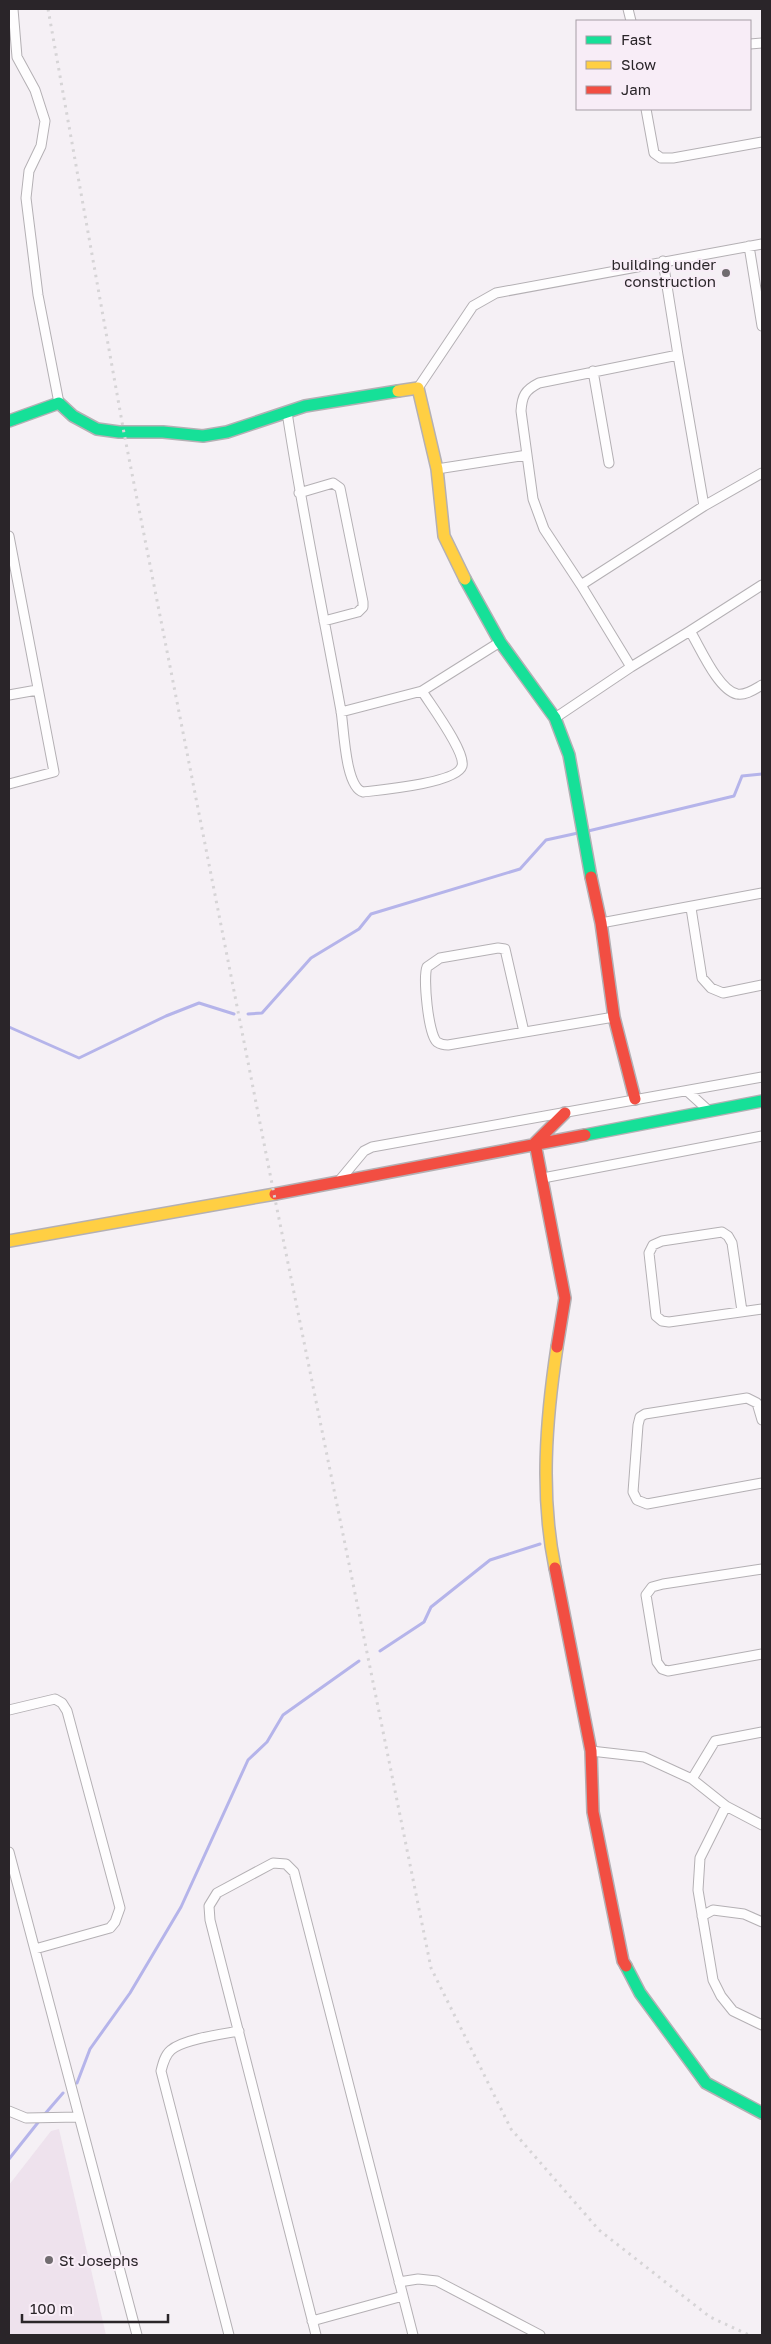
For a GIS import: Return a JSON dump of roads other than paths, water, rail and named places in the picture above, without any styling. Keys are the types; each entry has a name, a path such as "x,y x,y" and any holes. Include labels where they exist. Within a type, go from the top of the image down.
{"street":[{"path":"13,9 17,57 35,90 45,121 41,146 30,171 26,198 38,295 59,403 75,418 96,430 108,433 163,432 188,436 214,436 304,406 418,388"},
{"path":"646,110 654,153 661,158 673,158 762,142"},
{"path":"634,1099 614,1017 602,923 583,839 569,755 555,718 500,642 471,591 444,536 437,469 418,388 473,306 496,293 762,244"},
{"path":"749,246 762,326"},
{"path":"663,261 704,506"},
{"path":"631,667 544,529 533,499 521,411 522,398 528,388 539,383 678,356"},
{"path":"593,371 609,463"},
{"path":"9,421 59,403"},
{"path":"287,412 299,493 341,712 350,778 357,790 363,792 440,779 462,766 458,748 422,691"},
{"path":"437,469 527,455"},
{"path":"581,585 704,506 762,473"},
{"path":"299,493 333,482 340,488 363,602 363,607 358,612 324,621"},
{"path":"9,536 54,772 9,784"},
{"path":"555,718 631,667 762,585"},
{"path":"690,631 723,687 737,695 751,692 762,685"},
{"path":"341,712 422,691 500,642"},
{"path":"9,695 37,690"},
{"path":"602,923 691,908 762,893"},
{"path":"691,908 702,978 711,988 723,993 762,985"},
{"path":"524,1032 505,949 498,948 440,958 427,967 425,980 432,1033 436,1042 448,1045 614,1017"},
{"path":"338,1181 364,1151 372,1147 762,1077"},
{"path":"687,1090 708,1110"},
{"path":"9,1241 762,1101"},
{"path":"535,1143 565,1113"},
{"path":"543,1178 762,1136"},
{"path":"535,1143 565,1298 550,1394 546,1506 551,1550 592,1751 594,1812 623,1961 640,1993 706,2083 762,2113"},
{"path":"742,1311 732,1244 728,1236 722,1232 662,1241 653,1245 649,1253 656,1316 662,1321 762,1309"},
{"path":"762,1420 757,1403 746,1398 645,1414 640,1417 638,1424 633,1492 637,1500 647,1504 762,1483"},
{"path":"762,1569 663,1584 652,1587 646,1595 658,1662 662,1669 668,1671 762,1654"},
{"path":"9,1710 55,1699 62,1703 68,1711 120,1908 115,1922 110,1928 35,1948"},
{"path":"692,1779 715,1741 762,1732"},
{"path":"592,1751 644,1757 692,1779 726,1806 762,1825"},
{"path":"726,1806 700,1858 698,1890 702,1916 713,1980 721,1996 733,2011 762,2025"},
{"path":"9,1852 136,2335"},
{"path":"316,2335 210,1920 209,1906 218,1893 273,1863 286,1864 294,1872 413,2335"},
{"path":"702,1916 713,1910 744,1914 762,1922"},
{"path":"229,2335 161,2071 165,2057 172,2049 204,2037 239,2031"},
{"path":"9,2111 26,2118 79,2117"},
{"path":"399,2282 418,2279 438,2281 540,2335"},
{"path":"312,2321 402,2296"}],"waterway":[{"path":"584,832 734,796 742,776 762,774"},
{"path":"248,1014 262,1013 311,958 359,929 371,914 520,869 546,840 578,833"},
{"path":"9,1027 79,1058 166,1016 199,1003 234,1014"},
{"path":"380,1651 424,1622 431,1607 490,1560 540,1544"},
{"path":"77,2083 90,2049 130,1993 181,1907 248,1760 267,1742 283,1715 359,1661"},
{"path":"44,2115 63,2093"},
{"path":"9,2159 40,2120"}],"railway":[{"path":"48,9 124,433 274,1194 431,1968 511,2129 599,2230 710,2317 749,2335"}],"place":[{"name":"building under construction","path":"726,273"},
{"name":"St Josephs","path":"49,2260"}]}
